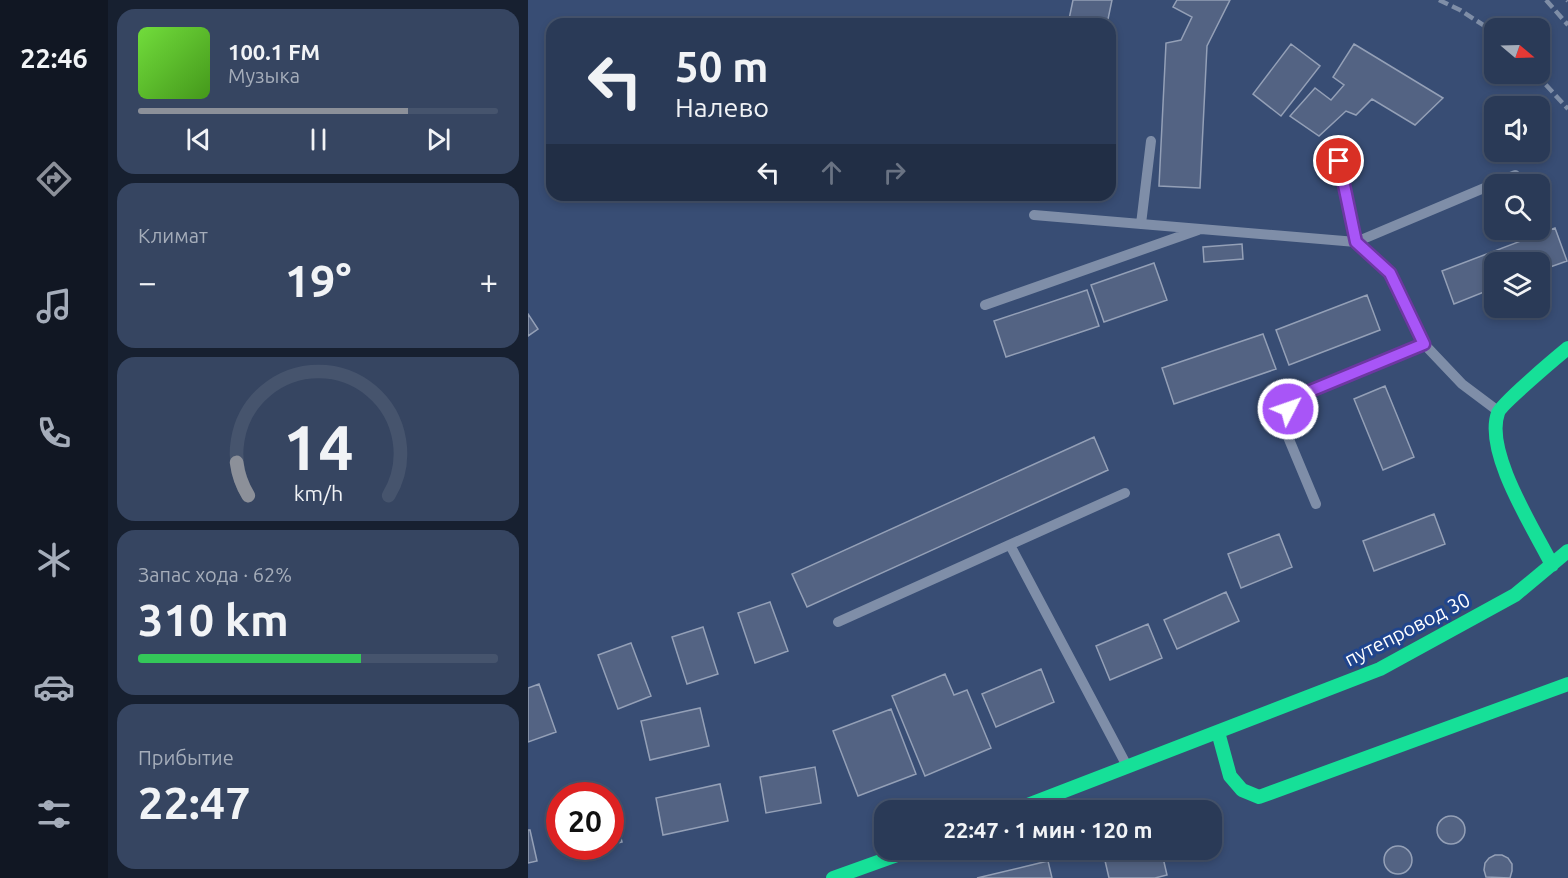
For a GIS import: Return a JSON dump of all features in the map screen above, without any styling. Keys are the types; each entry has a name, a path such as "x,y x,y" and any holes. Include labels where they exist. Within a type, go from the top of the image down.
{"main road":[{"path":"1552,565 1502,467 1495,432 1498,411 1568,348"},
{"name":"путепровод 30","path":"1041,800 1380,669 1515,596 1568,551"},
{"path":"1218,732 1230,776 1242,790 1259,797 1568,684"},
{"path":"841,877 885,860"}],"lane":[{"path":"1141,224 1150,141"},
{"path":"1339,161 1356,242 1390,273 1424,344 1462,384 1498,411"},
{"path":"1035,215 1356,242 1484,188"},
{"path":"985,306 1201,229"},
{"path":"1316,504 1283,425 1288,409 1298,396 1305,392 1424,344"},
{"path":"838,622 1125,493"},
{"path":"1010,545 1127,767"}],"building":[{"path":"1073,0 1112,0 1108,18 1069,18"},
{"path":"1177,0 1230,0 1207,46 1200,188 1159,186 1166,43 1181,40 1192,17 1173,7"},
{"path":"1291,44 1320,66 1281,116 1253,94"},
{"path":"1354,44 1443,98 1415,125 1372,99 1356,115 1346,111 1319,136 1290,116 1315,88 1331,100 1344,85 1333,77"},
{"path":"1555,228 1567,261 1550,267 1550,252 1492,252 1523,240 1550,240 1550,230"},
{"path":"1242,244 1243,259 1204,262 1203,247"},
{"path":"1484,255 1484,292 1454,304 1442,271"},
{"path":"1154,263 1167,300 1104,322 1091,285"},
{"path":"1087,290 1099,326 1006,357 994,321"},
{"path":"1367,295 1380,330 1289,365 1276,330"},
{"path":"528,314 538,329 528,336"},
{"path":"1263,334 1276,369 1174,404 1162,368"},
{"path":"1385,386 1414,457 1383,470 1354,399"},
{"path":"1094,437 1108,470 807,607 792,574"},
{"path":"1434,514 1445,544 1374,571 1363,541"},
{"path":"1279,534 1292,567 1241,588 1228,554"},
{"path":"1226,592 1239,621 1177,649 1164,620"},
{"path":"770,602 788,651 755,663 738,613"},
{"path":"1148,624 1162,658 1110,680 1096,646"},
{"path":"703,627 718,674 687,684 672,637"},
{"path":"631,643 651,696 618,709 598,655"},
{"path":"1041,669 1054,702 996,727 982,694"},
{"path":"945,674 954,695 967,690 991,748 925,776 892,696"},
{"path":"539,684 556,732 528,742 528,688"},
{"path":"700,708 709,746 650,760 641,721"},
{"path":"891,709 916,774 858,796 833,731"},
{"path":"815,767 821,803 766,813 760,777"},
{"path":"720,784 728,821 663,835 656,798"},
{"path":"1451,816 1461,820 1465,830 1461,840 1451,844 1441,840 1437,830 1441,820"},
{"path":"528,830 530,830 537,861 528,863"},
{"path":"1398,846 1408,850 1412,860 1408,870 1398,874 1388,870 1384,860 1388,850"},
{"path":"1495,855 1508,858 1512,864 1510,878 1486,877 1485,863"},
{"path":"1105,860 1164,860 1167,875 1155,878 1109,878"},
{"path":"1048,861 1052,878 977,878"}],"railway":[{"path":"1439,0 1484,26"},
{"path":"1546,0 1568,25"},
{"path":"1545,84 1568,109"}],"traffic: fast":[{"path":"1552,565 1504,469 1496,429 1501,408 1568,348"},
{"path":"1041,800 1380,669 1515,595 1568,551"},
{"path":"1218,732 1230,776 1242,790 1259,797 1568,684"},
{"path":"833,878 883,860"}],"route":[{"path":"1288,409 1298,396 1313,388 1424,344 1390,273 1356,242 1339,161"}]}
